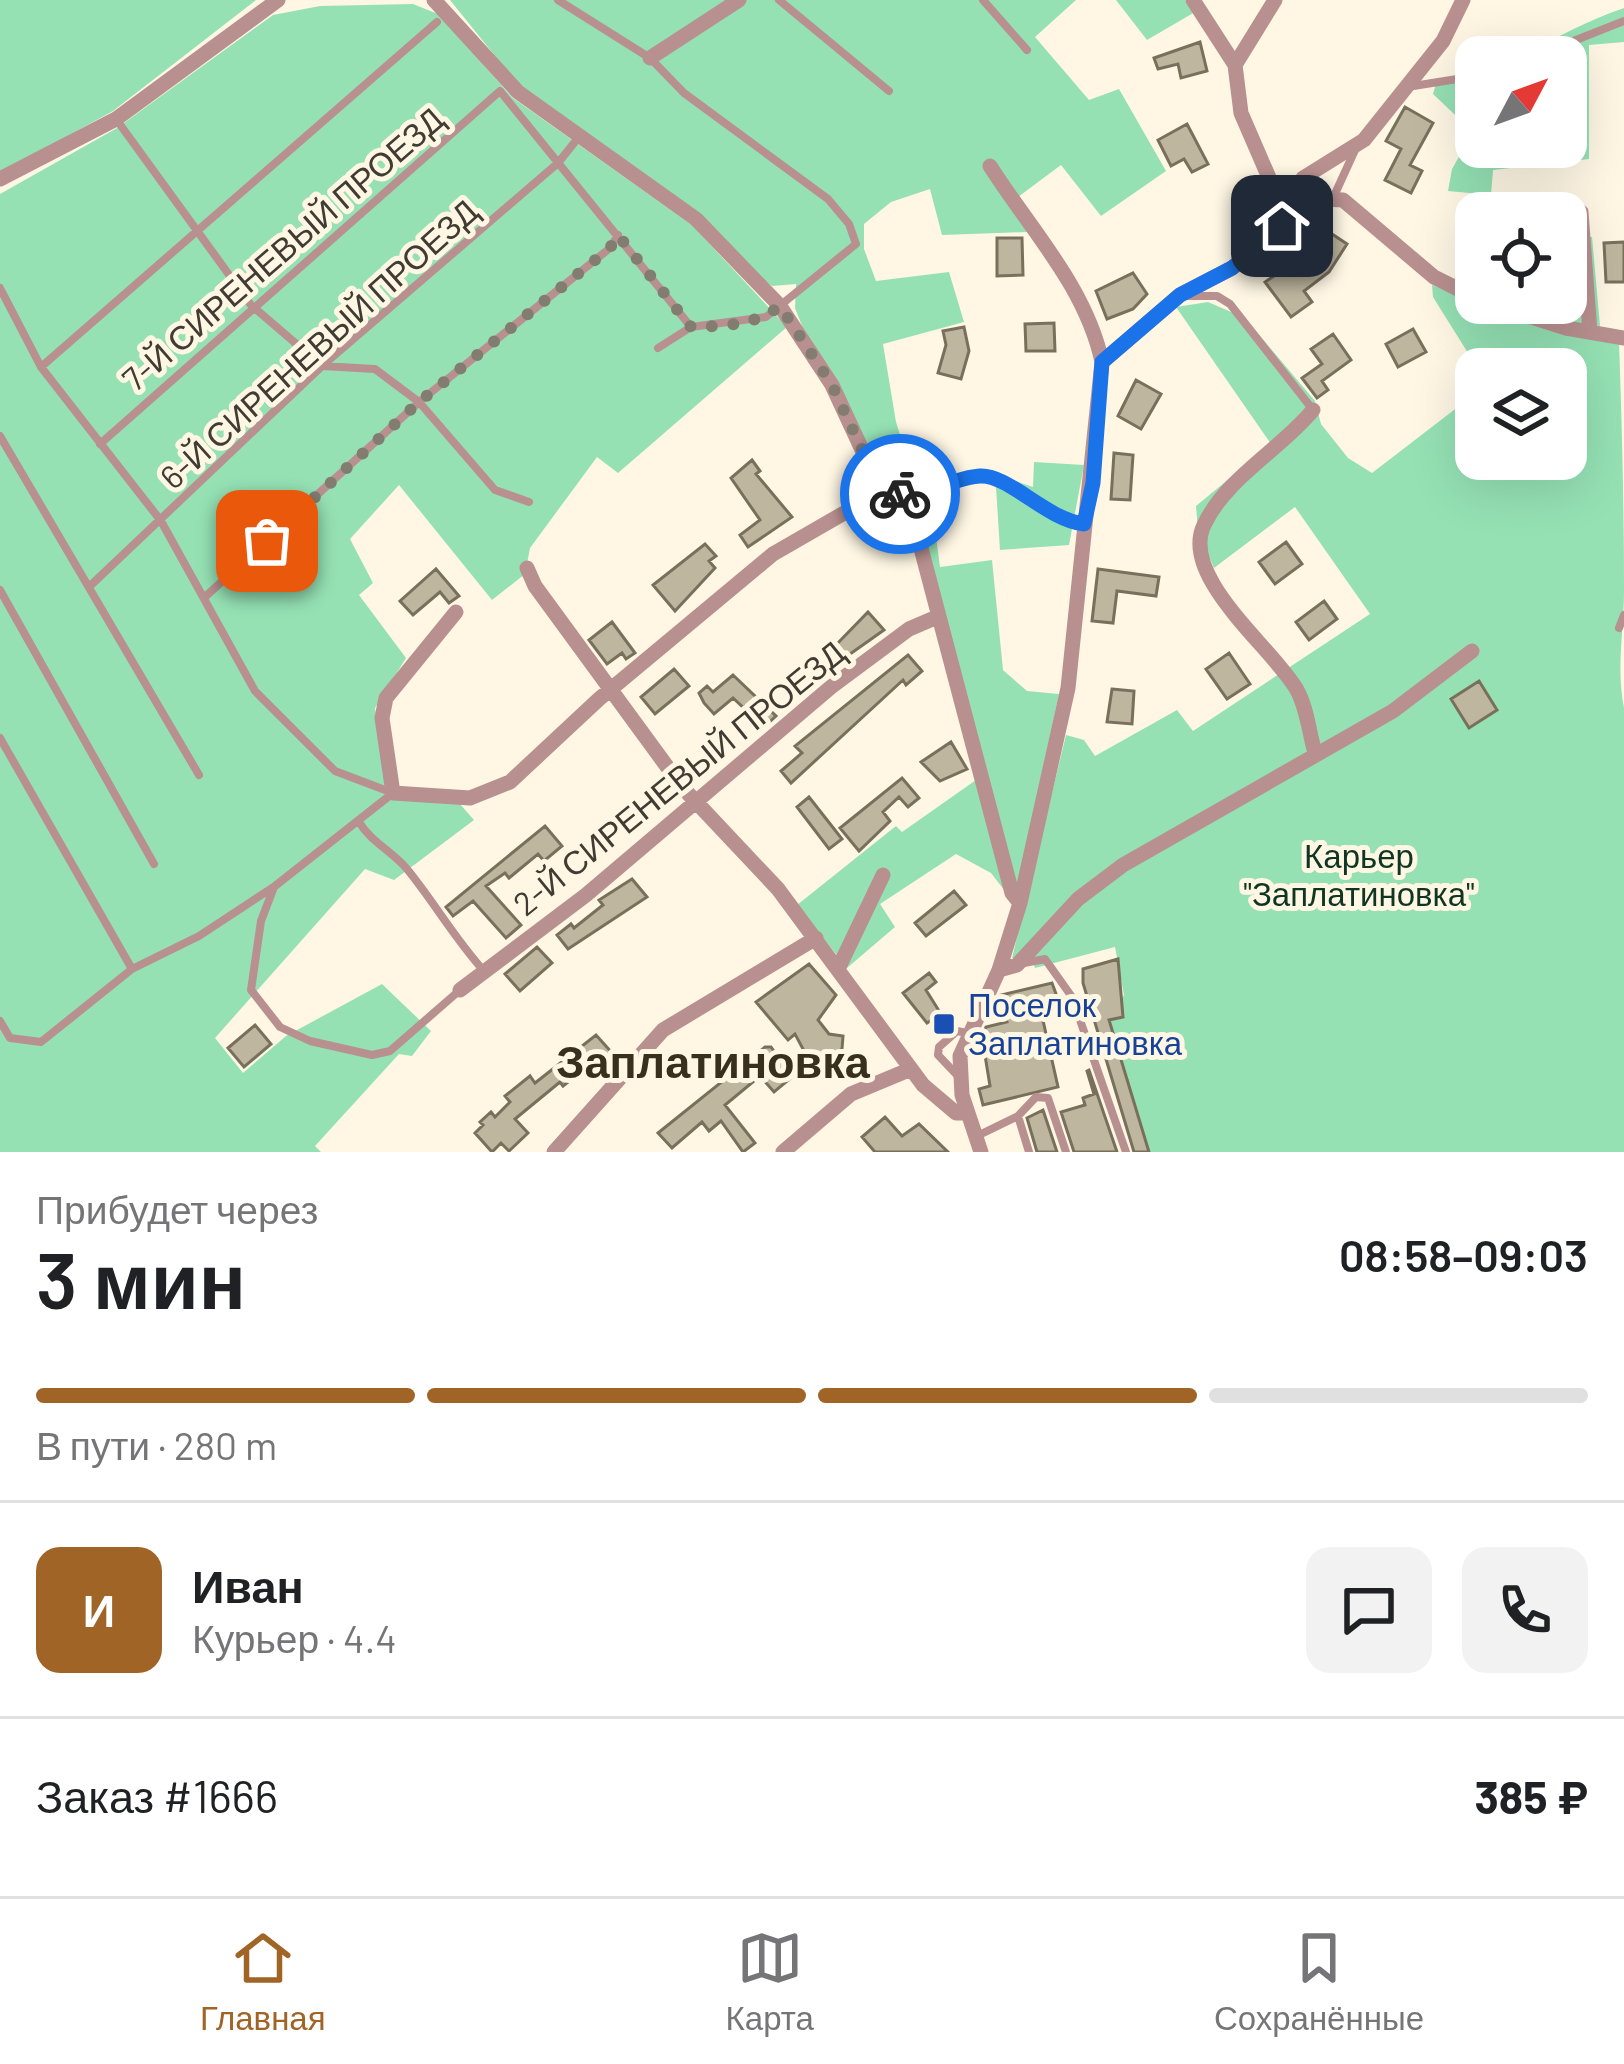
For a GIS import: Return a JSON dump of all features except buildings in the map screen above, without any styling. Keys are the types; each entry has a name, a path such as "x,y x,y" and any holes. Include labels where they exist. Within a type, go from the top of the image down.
{"street":[{"path":"0,179 116,119 278,0"},
{"path":"434,0 518,92 696,219 780,306 832,385 864,454 905,500 1012,893 1020,903"},
{"path":"650,58 739,0"},
{"path":"1192,0 1235,65 1241,113 1283,216"},
{"path":"1235,65 1274,0"},
{"path":"1102,362 1180,295 1273,238 1304,178 1356,147 1443,41 1463,0"},
{"path":"978,1144 958,1075 968,1033 999,970 1020,903 1068,688 1084,524 1093,483 1102,362 1092,320 1078,293 990,166"},
{"path":"1283,216 1334,198 1366,216 1434,277 1455,288"},
{"path":"1587,292 1590,332"},
{"path":"1562,324 1624,338"},
{"path":"1313,410 1213,512 1201,529 1201,542 1202,559 1228,607 1300,694 1315,753"},
{"path":"456,612 386,698 382,718 393,793 470,798 510,782 610,690 773,554 891,486"},
{"path":"527,568 610,690 696,801 778,889 911,1069 944,1104 966,1113"},
{"name":"2-Й СИРЕНЕВЫЙ ПРОЕЗД","path":"460,990 782,734 831,687 909,629 937,617"},
{"path":"999,970 1017,965 1050,926 1124,865 1393,711 1472,651"},
{"path":"839,967 883,875"},
{"path":"554,1152 663,1030 694,1008 746,986 816,938"},
{"path":"783,1152 851,1094 911,1069"}],"lane":[{"path":"558,0 650,58 683,93 828,199 849,224 856,244 766,317 732,326 691,327 658,348"},
{"path":"779,0 889,91"},
{"path":"983,0 1027,50"},
{"path":"1586,36 1624,21"},
{"path":"41,367 436,22"},
{"path":"1407,87 1455,79"},
{"name":"7-Й СИРЕНЕВЫЙ ПРОЕЗД","path":"99,445 251,305 500,91 558,163"},
{"path":"116,119 251,305 322,366 375,369 419,402 495,490 530,502"},
{"name":"6-Й СИРЕНЕВЫЙ ПРОЕЗД","path":"90,586 322,366 558,163 579,137"},
{"path":"1334,198 1356,147"},
{"path":"558,163 691,327"},
{"path":"206,596 419,402 610,248 618,235"},
{"path":"1220,274 1230,304"},
{"path":"0,288 41,367 161,521 255,691 335,771 393,793 275,886 199,936 132,969 41,1042 10,1038 0,1021"},
{"path":"1180,295 1216,296 1230,304 1310,399 1313,410"},
{"path":"0,436 199,775"},
{"path":"905,500 981,476 994,478 1066,522 1084,524"},
{"path":"0,590 154,864"},
{"path":"1618,628 1624,615"},
{"path":"0,738 132,969"},
{"path":"359,822 368,837 400,861 485,971"},
{"path":"275,886 261,921 251,990 280,1028 310,1041 372,1055 391,1051 460,990"},
{"path":"1017,965 1045,959 1055,967 1072,997 1126,1152"},
{"path":"978,1144 1036,1097 1048,1098 1066,1152"},
{"path":"1018,1116 1029,1152"}],"green space":[{"path":"0,0 256,0 113,111 0,173"},
{"path":"450,0 1076,0 1035,37 1089,100 1119,89 1166,171 1101,216 1061,165 1018,197 1035,224 1027,232 942,235 930,189 891,202 864,224 864,249 876,281 949,272 964,322 883,344 896,422 916,486 932,506 940,567 992,560 1003,670 1027,691 1059,694 1017,887 914,504 871,453 806,336 795,308 796,284 772,286 520,87"},
{"path":"1116,0 1185,0 1195,12 1147,40"},
{"path":"413,4 438,14 513,98 692,225 787,327 618,473 597,457 530,548 525,574 492,600 399,485 350,539 373,583 359,595 406,658 375,708 385,780 401,788 452,795 474,820 394,880 365,869 215,1038 243,1073 286,1036 382,984 431,1031 412,1056 399,1054 315,1146 321,1152 0,1152 0,194 117,128 273,15 320,6"},
{"path":"1624,8 1624,42 1589,45 1587,159 1587,36 1558,36"},
{"path":"1455,76 1455,115 1433,94 1437,80"},
{"path":"1455,164 1455,168 1510,168 1493,170 1491,192 1448,191"},
{"path":"1587,237 1592,237 1600,326 1567,324 1587,324"},
{"name":"Карьер \"Заплатиновка\"","path":"1432,285 1455,294 1455,324 1535,324 1619,342 1624,559 1620,664 1624,708 1624,1152 1149,1152 1109,1020 1124,995 1115,947 1035,968 1031,958 1012,958 1066,735 1084,740 1095,756 1177,710 1193,731 1370,614 1295,507 1214,568 1198,531 1196,506 1271,444 1176,307 1208,302 1245,318 1315,401 1321,424 1348,458 1372,473 1455,409 1455,480 1587,480 1587,348 1465,348 1433,297"},
{"path":"1034,462 1084,465 1069,545 1000,550 996,487 1004,477 1033,487"},
{"path":"976,780 1008,895 991,873 956,854 880,904 895,927 847,968 797,905 896,826 902,832"}],"way so far":[{"path":"267,541 419,402 610,248 618,235 691,327 732,326 766,317 780,306 832,385 864,454 900,494"}],"place":[{"name":"Поселок Заплатиновка","path":"944,1024"}],"district":[{"name":"Заплатиновка","path":"713,1062"}],"route":[{"path":"900,494 905,500 981,476 994,478 1046,512 1084,524 1093,483 1102,362 1180,295 1232,268 1282,226"}]}
